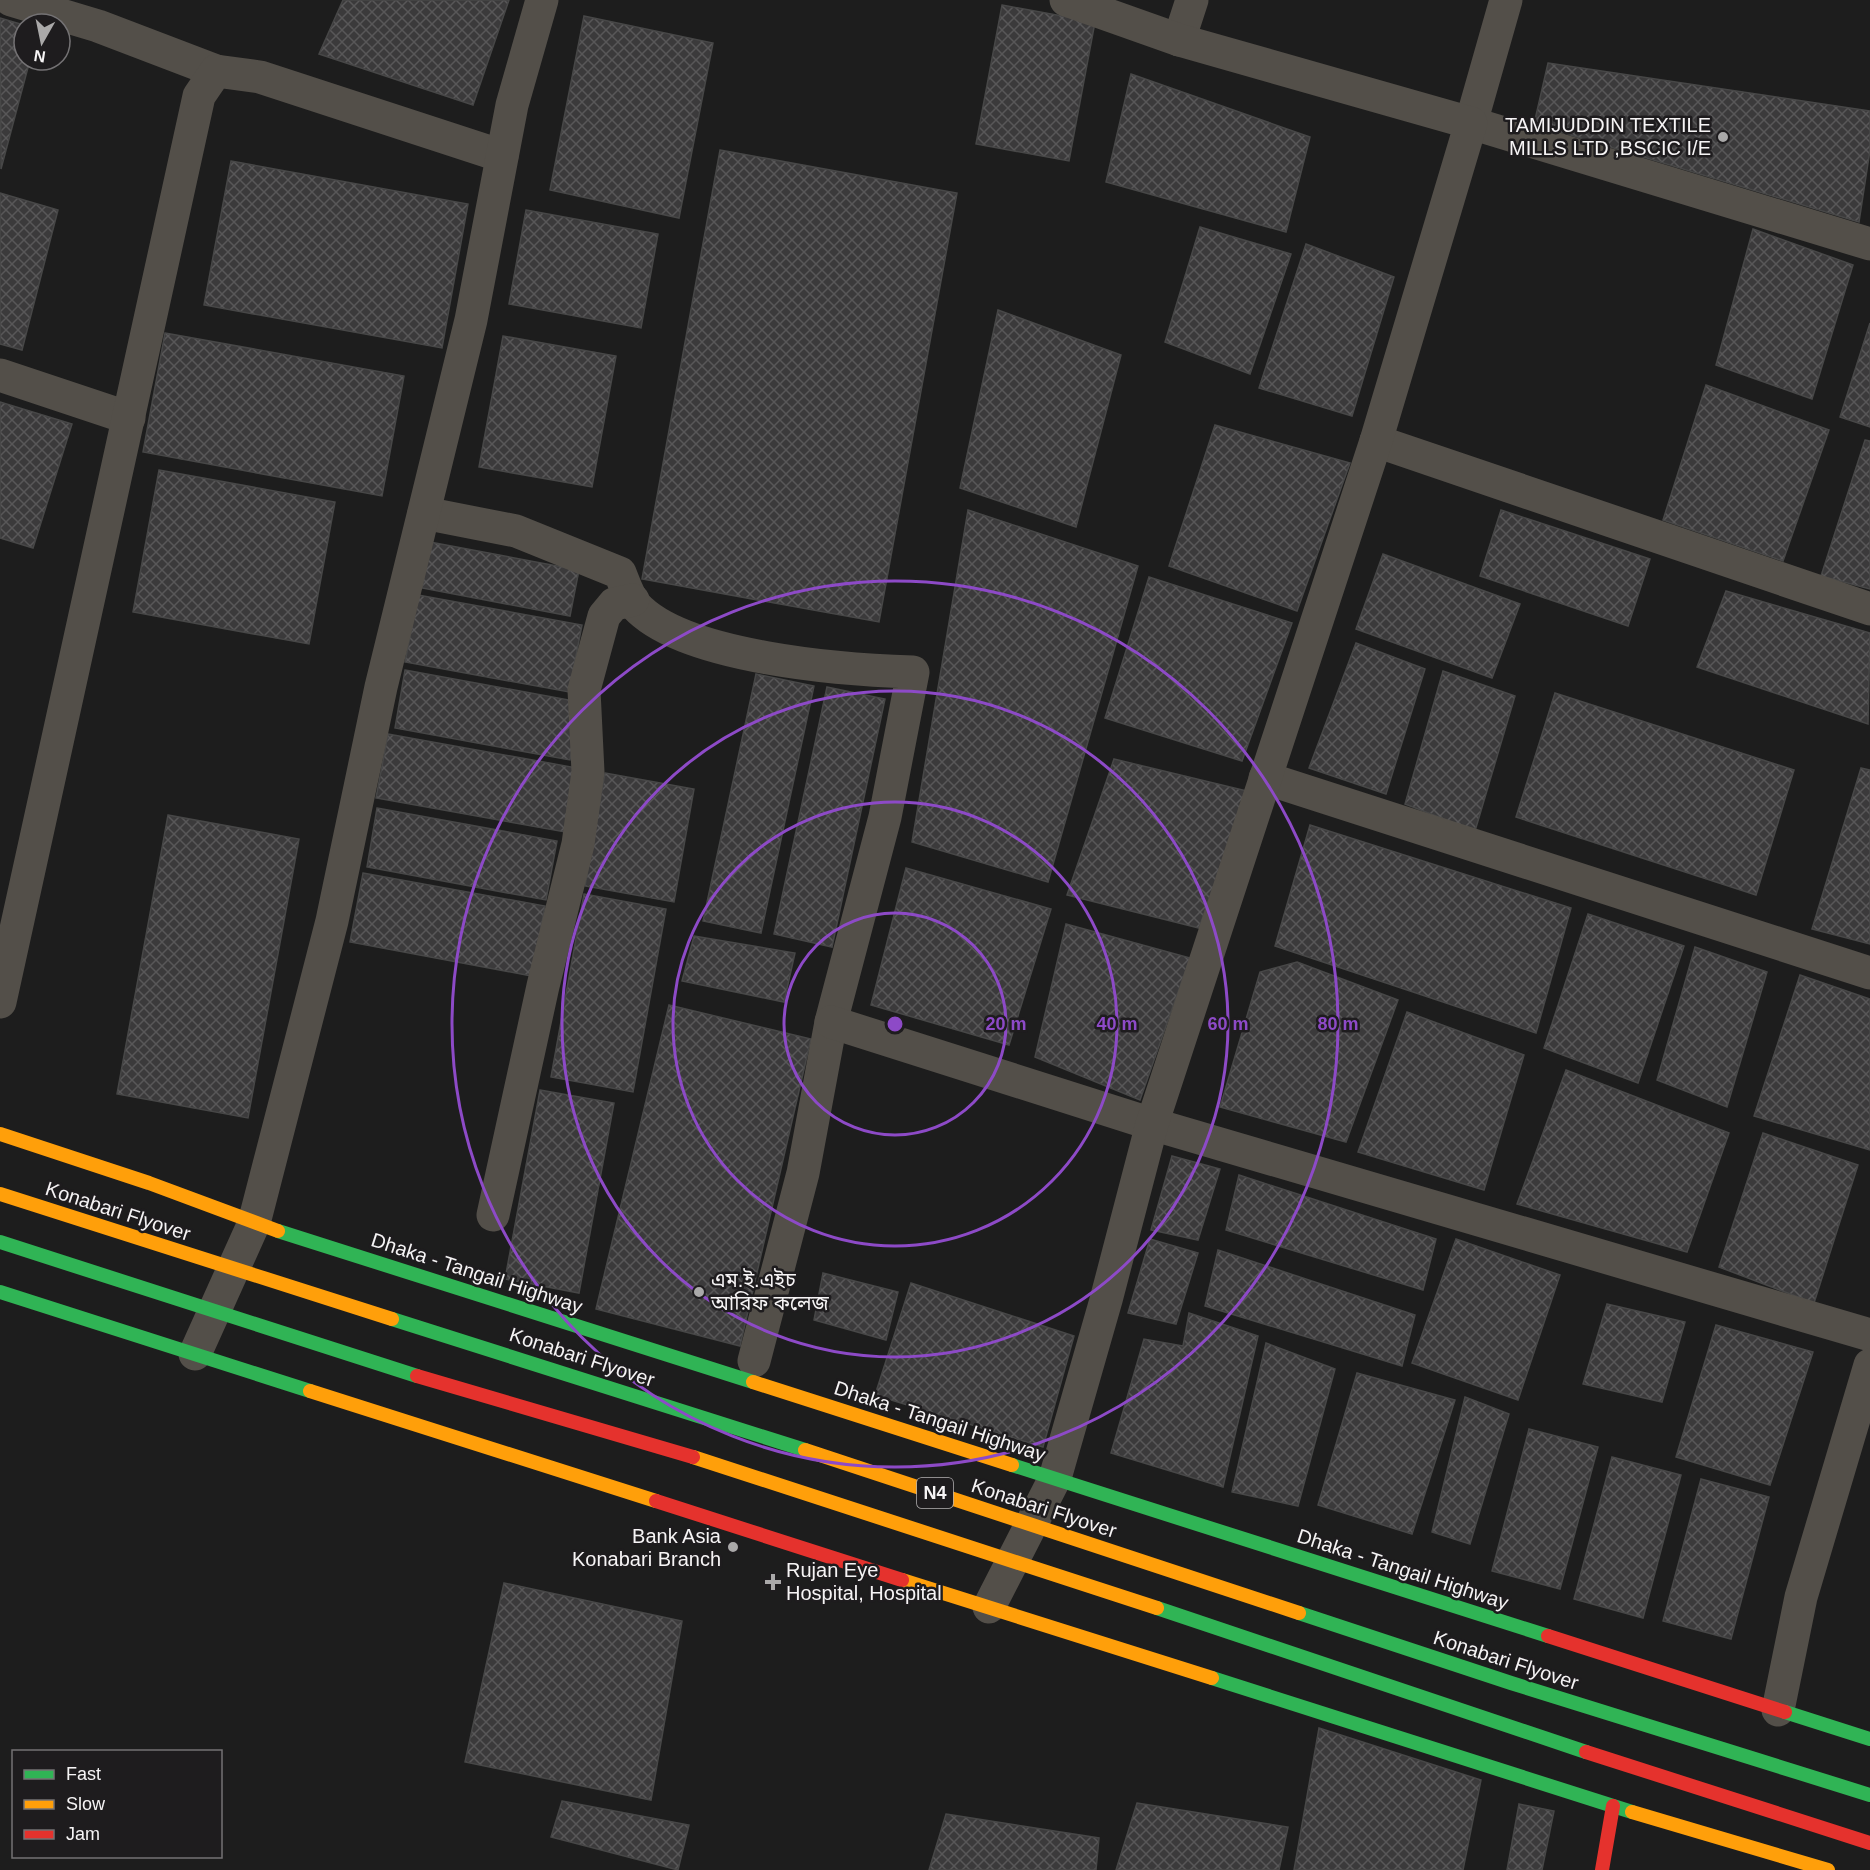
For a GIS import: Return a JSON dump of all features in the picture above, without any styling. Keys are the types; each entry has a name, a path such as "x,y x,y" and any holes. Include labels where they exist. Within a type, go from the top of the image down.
{"main road":[{"name":"Dhaka - Tangail Highway","path":"0,1134 149,1183 254,1223 1870,1739"},
{"name":"Konabari Flyover","path":"0,1194 750,1431 1511,1683 1870,1795"},
{"name":"N4","path":"0,1242 351,1356 735,1469 1023,1562 1494,1722 1870,1843"},
{"path":"0,1293 1613,1806 1828,1870"},
{"path":"1602,1870 1613,1806"}],"street":[{"path":"11,0 98,26 216,71 260,77 502,156"},
{"path":"195,1354 254,1223 332,921 381,687 471,320 512,105 542,0"},
{"path":"1066,0 1179,40 1471,123 1870,244"},
{"path":"1179,40 1192,0"},
{"path":"989,1607 1055,1478 1106,1300 1152,1124 1376,441 1506,0"},
{"path":"0,1002 198,96 216,71"},
{"path":"0,375 129,418"},
{"path":"1376,441 1870,609"},
{"path":"424,513 516,531 620,573 633,600 656,622 702,644 841,670 913,672 885,817 831,1022 803,1173 754,1361"},
{"path":"493,1215 543,986 578,844 588,772 584,690 604,616 614,604 633,600"},
{"path":"1265,778 1870,973"},
{"path":"831,1022 1152,1124 1870,1335"},
{"path":"1778,1710 1804,1586 1870,1365"}],"building":[{"path":"343,0 509,0 473,105 319,54"},
{"path":"1002,5 1095,22 1069,161 976,144"},
{"path":"584,16 713,43 679,218 550,190"},
{"path":"0,18 12,22 12,72 27,72 1,169"},
{"name":"TAMIJUDDIN TEXTILE MILLS LTD ,BSCIC I/E","path":"1548,63 1870,111 1870,150 1859,222 1534,124"},
{"path":"1131,74 1310,137 1286,232 1106,182"},
{"path":"720,150 957,193 879,622 642,579"},
{"path":"231,161 468,204 442,348 204,305"},
{"path":"0,193 58,210 22,350 0,344"},
{"path":"526,210 658,234 641,328 509,304"},
{"path":"1200,227 1291,254 1250,374 1165,342"},
{"path":"1753,229 1853,265 1812,399 1716,365"},
{"path":"1306,244 1394,277 1352,416 1259,388"},
{"path":"998,310 1121,355 1076,527 960,488"},
{"path":"1870,323 1870,427 1840,417"},
{"path":"165,333 404,376 382,496 143,452"},
{"path":"503,336 616,356 592,487 479,467"},
{"path":"1706,385 1829,430 1783,561 1663,520"},
{"path":"0,402 72,424 33,548 0,538"},
{"path":"1215,425 1350,463 1297,611 1169,566"},
{"path":"1865,440 1870,441 1870,589 1821,576"},
{"path":"159,470 335,502 309,644 133,612"},
{"path":"968,510 1138,566 1048,882 912,842"},
{"path":"1501,510 1650,559 1628,626 1480,576"},
{"path":"430,542 579,570 570,616 422,588"},
{"path":"1383,554 1520,604 1492,678 1356,629"},
{"path":"1149,577 1292,623 1242,761 1105,718"},
{"path":"1726,591 1870,633 1868,724 1697,667"},
{"path":"418,595 582,625 569,692 405,662"},
{"path":"1356,643 1425,669 1386,794 1309,768"},
{"path":"405,670 580,702 570,760 395,728"},
{"path":"1443,671 1515,696 1475,831 1405,804"},
{"path":"756,674 814,686 761,933 703,921"},
{"path":"827,687 885,699 832,947 774,934"},
{"path":"1555,693 1794,770 1756,895 1516,817"},
{"path":"388,734 577,768 565,832 376,798"},
{"path":"1114,759 1247,791 1199,928 1067,895"},
{"path":"1861,768 1870,770 1870,944 1812,929"},
{"path":"605,773 694,789 674,902 585,886"},
{"path":"377,808 557,841 546,900 367,867"},
{"path":"168,815 299,839 248,1118 117,1094"},
{"path":"1310,825 1571,908 1536,1033 1275,946"},
{"path":"906,868 1051,909 1009,1045 871,1005"},
{"path":"363,873 545,906 532,976 350,942"},
{"path":"584,894 666,909 633,1092 551,1077"},
{"path":"1588,914 1684,946 1638,1083 1544,1048"},
{"path":"1066,924 1190,958 1140,1100 1035,1057"},
{"path":"694,936 795,953 784,1002 682,981"},
{"path":"1695,947 1767,972 1727,1107 1657,1080"},
{"path":"1297,962 1398,1000 1346,1142 1220,1107 1260,972"},
{"path":"1800,975 1870,999 1870,1150 1754,1116"},
{"path":"669,1005 811,1039 740,1346 596,1309"},
{"path":"1407,1012 1524,1055 1484,1190 1358,1152"},
{"path":"1566,1070 1729,1133 1687,1252 1517,1204"},
{"path":"540,1090 614,1103 579,1293 505,1279"},
{"path":"1763,1133 1858,1165 1814,1303 1719,1267"},
{"path":"1172,1156 1220,1169 1198,1240 1151,1230"},
{"path":"1239,1175 1436,1239 1423,1290 1226,1230"},
{"path":"1150,1239 1198,1253 1176,1324 1128,1313"},
{"path":"1456,1239 1560,1275 1518,1400 1412,1363"},
{"path":"1218,1250 1415,1315 1402,1366 1205,1306"},
{"path":"823,1273 898,1292 886,1340 814,1320"},
{"path":"911,1283 1074,1336 1043,1447 875,1395"},
{"path":"1607,1304 1685,1322 1662,1402 1583,1384"},
{"path":"1189,1313 1258,1336 1223,1487 1111,1453 1144,1339 1183,1346"},
{"path":"1716,1325 1813,1352 1770,1485 1676,1457"},
{"path":"1266,1343 1335,1369 1298,1506 1232,1492"},
{"path":"1357,1373 1455,1400 1412,1534 1318,1505"},
{"path":"1465,1397 1509,1414 1470,1544 1432,1532"},
{"path":"1529,1429 1598,1447 1560,1589 1492,1571"},
{"path":"1612,1457 1681,1475 1643,1618 1574,1599"},
{"path":"1701,1479 1769,1497 1731,1639 1663,1621"},
{"path":"504,1583 682,1621 651,1800 465,1762"},
{"path":"1319,1728 1481,1780 1463,1870 1294,1870"},
{"path":"562,1801 689,1825 678,1870 551,1837"},
{"path":"1137,1803 1288,1827 1279,1870 1116,1870"},
{"path":"1519,1804 1554,1811 1542,1870 1507,1870"},
{"path":"946,1814 1099,1838 1096,1870 929,1870"}],"traffic: fast":[{"path":"278,1231 753,1382"},
{"path":"0,1242 417,1376"},
{"path":"0,1292 310,1391"},
{"path":"392,1319 805,1450"},
{"path":"1012,1465 1548,1636"},
{"path":"1157,1608 1586,1752"},
{"path":"1299,1613 1511,1683 1870,1795"},
{"path":"1212,1678 1632,1812"},
{"path":"1785,1712 1870,1739"}],"traffic: slow":[{"path":"0,1134 149,1183 278,1231"},
{"path":"0,1194 392,1319"},
{"path":"753,1382 1012,1465"},
{"path":"310,1391 656,1501"},
{"path":"805,1450 1299,1613"},
{"path":"693,1457 1157,1608"},
{"path":"902,1580 1212,1678"},
{"path":"1632,1812 1828,1870"}],"traffic: jam":[{"path":"417,1376 693,1457"},
{"path":"656,1501 902,1580"},
{"path":"1548,1636 1785,1712"},
{"path":"1586,1752 1870,1843"},
{"path":"1602,1870 1613,1806"}],"place":[{"name":"TAMIJUDDIN TEXTILE MILLS LTD ,BSCIC I/E","path":"1723,137"},
{"name":"এম.ই.এইচ আরিফ কলেজ","path":"699,1292"},
{"name":"Bank Asia Konabari Branch","path":"733,1547"},
{"name":"Rujan Eye Hospital, Hospital","path":"773,1582"}]}
